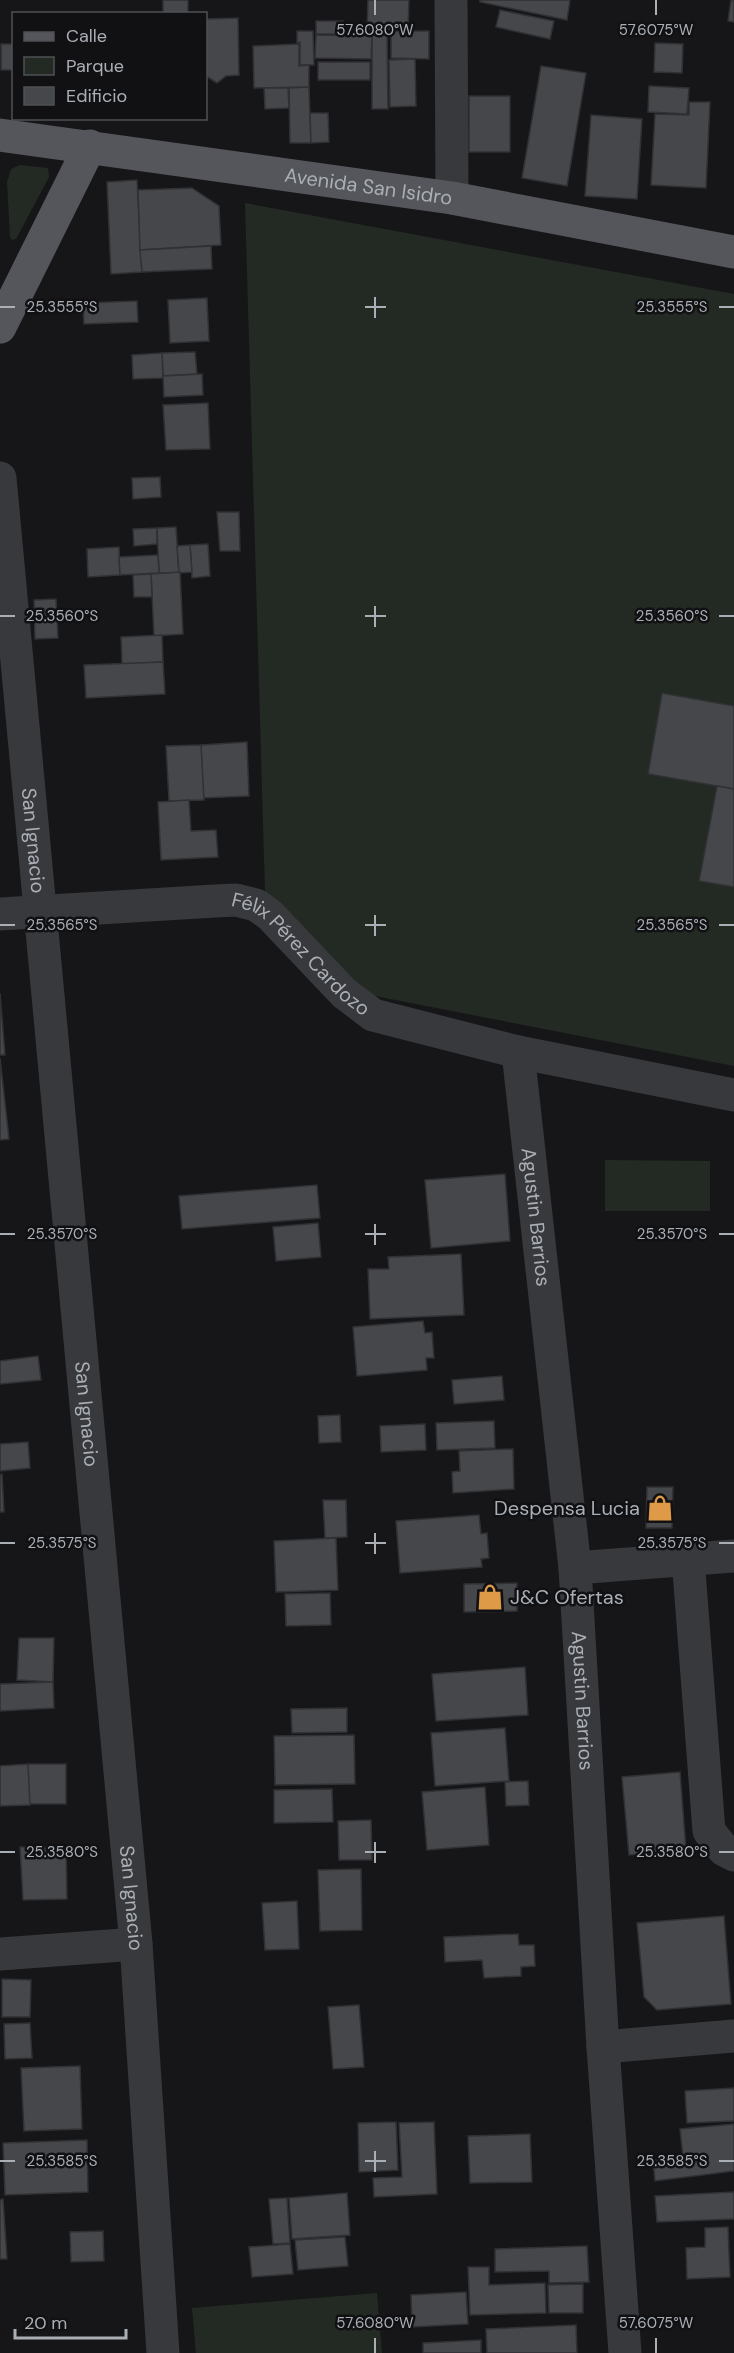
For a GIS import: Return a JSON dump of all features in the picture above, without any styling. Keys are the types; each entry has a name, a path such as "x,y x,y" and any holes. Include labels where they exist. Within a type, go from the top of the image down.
{"main road":[{"name":"Avenida San Isidro","path":"0,135 452,198 734,252"},
{"path":"0,327 90,146"}],"street":[{"path":"451,0 452,198"},
{"name":"San Ignacio","path":"0,478 136,1944 163,2353"},
{"name":"Félix Pérez Cardozo","path":"0,914 236,900 256,905 270,915 344,993 374,1015 518,1052 734,1095"},
{"name":"Agustin Barrios","path":"518,1052 575,1568 603,2047 625,2353"},
{"path":"575,1568 734,1556"},
{"path":"688,1558 709,1831 724,1850 734,1855"},
{"path":"0,1954 136,1944"},
{"path":"603,2047 734,2036"}],"green space":[{"path":"20,165 48,168 49,177 16,239 12,240 7,182 11,169"},
{"path":"245,203 734,294 734,1066 344,990 265,892"},
{"path":"605,1160 710,1161 710,1211 605,1211"},
{"path":"377,2293 382,2353 196,2353 192,2308"}],"building":[{"path":"163,0 188,0 188,12 163,12"},
{"path":"368,0 409,0 408,30 367,29"},
{"path":"480,0 570,0 567,20 480,2"},
{"path":"731,0 734,0 734,22 728,21"},
{"path":"500,10 554,21 550,39 496,27"},
{"path":"238,18 239,75 226,76 217,83 207,77 207,19"},
{"path":"316,21 343,21 343,34 316,34"},
{"path":"297,31 313,31 314,65 300,65 300,42 297,43"},
{"path":"391,31 429,31 429,59 391,58"},
{"path":"372,34 387,34 388,109 372,109"},
{"path":"316,35 372,36 371,59 315,58"},
{"path":"655,43 683,44 682,73 654,72"},
{"path":"1,44 12,44 12,70 1,70"},
{"path":"299,44 299,66 309,65 309,87 254,88 253,46"},
{"path":"415,59 416,106 390,107 389,60"},
{"path":"318,62 370,62 370,80 318,80"},
{"path":"541,66 586,73 567,186 522,178"},
{"path":"649,86 689,88 687,114 648,112"},
{"path":"309,87 311,143 290,143 289,88"},
{"path":"264,88 288,88 289,108 265,109"},
{"path":"469,96 510,96 510,152 469,152"},
{"path":"689,102 710,102 706,188 651,185 655,114 689,115"},
{"path":"310,113 328,113 329,142 311,143"},
{"path":"591,115 642,119 637,199 585,196"},
{"path":"137,180 142,272 111,274 107,182"},
{"path":"192,188 219,206 221,245 140,250 138,190"},
{"path":"211,246 212,269 142,272 140,250"},
{"path":"207,298 209,341 170,343 168,300"},
{"path":"137,301 138,322 84,324 83,303"},
{"path":"195,352 197,374 163,376 162,353"},
{"path":"162,353 163,378 133,379 132,355"},
{"path":"202,374 203,395 164,397 163,376"},
{"path":"208,403 210,449 166,450 163,405"},
{"path":"160,477 161,497 133,499 132,478"},
{"path":"217,512 239,512 240,551 220,551"},
{"path":"176,527 179,573 159,573 157,528"},
{"path":"157,528 157,544 134,546 133,529"},
{"path":"208,544 210,576 192,578 190,545"},
{"path":"190,545 192,572 179,573 177,546"},
{"path":"119,547 120,575 88,577 87,549"},
{"path":"158,555 159,573 120,575 119,557"},
{"path":"180,572 183,634 154,636 151,574"},
{"path":"151,574 152,597 134,597 133,575"},
{"path":"56,599 58,638 35,639 34,600"},
{"path":"162,635 163,662 122,664 121,637"},
{"path":"163,662 165,694 86,698 84,665"},
{"path":"662,693 734,706 734,789 648,774"},
{"path":"247,742 249,796 203,798 201,745"},
{"path":"201,745 204,800 169,801 166,746"},
{"path":"717,786 734,789 734,887 699,881"},
{"path":"189,800 191,831 216,830 218,857 161,860 158,802"},
{"path":"0,993 5,1055 0,1055"},
{"path":"0,1058 9,1139 0,1140"},
{"path":"505,1174 510,1241 431,1248 425,1180"},
{"path":"317,1185 320,1218 182,1229 179,1196"},
{"path":"318,1223 321,1257 276,1261 273,1227"},
{"path":"461,1254 464,1315 370,1319 368,1269 389,1269 388,1257"},
{"path":"423,1321 425,1333 432,1332 434,1358 426,1358 427,1370 357,1376 353,1327"},
{"path":"38,1356 41,1380 0,1384 0,1361"},
{"path":"502,1376 504,1400 454,1404 452,1380"},
{"path":"340,1415 341,1442 319,1443 318,1416"},
{"path":"494,1421 495,1448 437,1450 436,1423"},
{"path":"425,1424 426,1450 381,1452 380,1426"},
{"path":"28,1442 30,1468 0,1471 0,1444"},
{"path":"513,1449 514,1489 453,1493 452,1472 460,1471 459,1451"},
{"path":"2,1474 4,1512 0,1512 0,1475"},
{"name":"Despensa Lucia","path":"647,1487 673,1487 672,1528 646,1528"},
{"path":"323,1500 346,1500 347,1537 325,1538"},
{"path":"479,1515 481,1534 487,1533 489,1558 481,1559 482,1567 400,1573 396,1521"},
{"path":"336,1538 338,1590 276,1592 274,1541"},
{"name":"J&C Ofertas","path":"517,1583 517,1611 464,1612 464,1584"},
{"path":"330,1593 331,1625 286,1626 285,1594"},
{"path":"19,1638 54,1638 53,1682 17,1680"},
{"path":"525,1667 528,1715 436,1721 432,1674"},
{"path":"53,1682 54,1708 0,1711 0,1684"},
{"path":"347,1708 347,1732 292,1733 291,1709"},
{"path":"505,1728 509,1781 435,1786 431,1733"},
{"path":"354,1735 355,1784 275,1785 274,1736"},
{"path":"28,1764 66,1764 66,1804 28,1804"},
{"path":"28,1764 30,1805 0,1806 0,1766"},
{"path":"680,1772 686,1850 629,1855 622,1777"},
{"path":"528,1781 529,1805 506,1806 505,1782"},
{"path":"485,1787 489,1845 427,1850 422,1792"},
{"path":"332,1789 333,1822 274,1823 274,1790"},
{"path":"371,1820 372,1860 339,1860 338,1821"},
{"path":"20,1847 66,1847 67,1899 23,1900"},
{"path":"361,1869 362,1930 320,1931 318,1870"},
{"path":"297,1901 299,1949 265,1950 262,1903"},
{"path":"724,1916 731,2004 657,2010 644,1997 637,1923"},
{"path":"518,1934 519,1945 534,1945 535,1966 521,1967 521,1976 484,1978 482,1960 445,1962 444,1937"},
{"path":"2,1979 31,1980 30,2017 2,2017"},
{"path":"359,2005 364,2067 333,2069 328,2007"},
{"path":"30,2023 32,2058 5,2059 4,2024"},
{"path":"80,2066 82,2129 24,2131 21,2068"},
{"path":"734,2088 734,2121 687,2123 685,2091"},
{"path":"396,2122 398,2170 359,2172 358,2123"},
{"path":"434,2122 437,2194 374,2197 373,2178 402,2177 399,2123"},
{"path":"734,2124 734,2171 655,2181 653,2160 683,2157 680,2129"},
{"path":"530,2134 532,2182 470,2183 468,2136"},
{"path":"87,2140 88,2192 5,2195 3,2143"},
{"path":"734,2192 734,2219 657,2222 655,2196"},
{"path":"347,2193 350,2235 292,2239 289,2198"},
{"path":"287,2198 290,2243 273,2244 269,2199"},
{"path":"3,2199 7,2259 0,2259 0,2200"},
{"path":"728,2227 730,2277 687,2279 686,2248 705,2247 705,2228"},
{"path":"103,2231 104,2261 71,2262 70,2232"},
{"path":"345,2237 348,2266 298,2270 295,2240"},
{"path":"290,2244 293,2274 252,2277 249,2247"},
{"path":"587,2246 589,2282 549,2283 549,2271 495,2272 495,2249"},
{"path":"468,2267 489,2267 489,2285 545,2283 546,2313 470,2315"},
{"path":"583,2284 583,2313 549,2313 548,2285"},
{"path":"466,2292 468,2324 412,2327 411,2295"},
{"path":"576,2325 577,2353 487,2353 486,2329"},
{"path":"481,2340 481,2353 423,2353 423,2343"}],"place":[{"name":"Despensa Lucia","path":"660,1508"},
{"name":"J&C Ofertas","path":"490,1597"}]}
